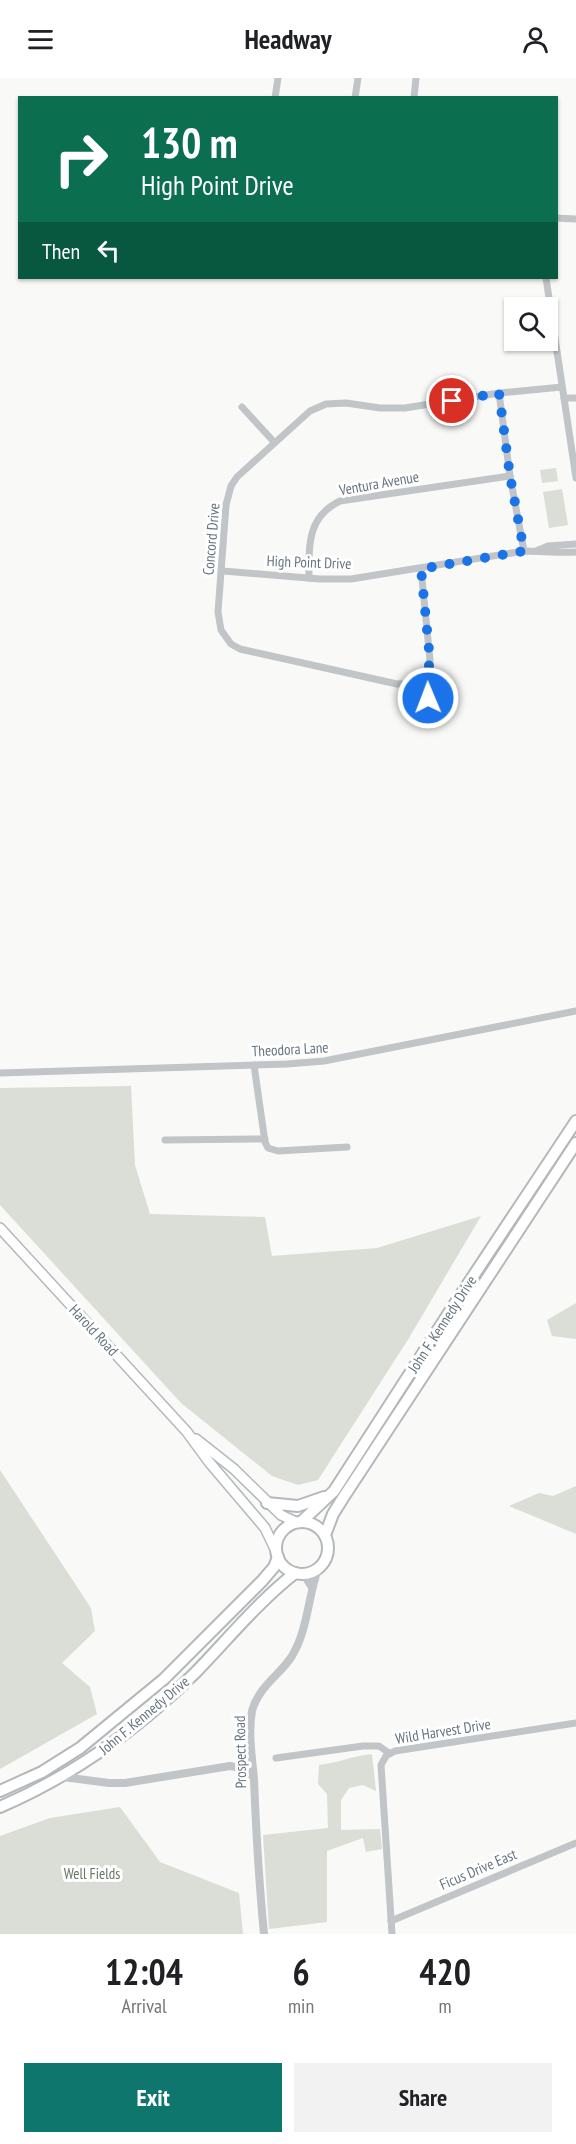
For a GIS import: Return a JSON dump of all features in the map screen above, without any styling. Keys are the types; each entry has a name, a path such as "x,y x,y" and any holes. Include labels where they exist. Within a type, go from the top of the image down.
{"highway":[{"name":"John F. Kennedy Drive","path":"0,1791 42,1772 80,1748 164,1679 262,1581 274,1567 277,1554 276,1543 280,1533 287,1526 299,1522 334,1491 576,1121"},
{"name":"John F. Kennedy Drive","path":"0,1807 63,1777 109,1746 174,1692 273,1590 299,1573 318,1569 326,1559 328,1552 325,1535 333,1514 486,1277 576,1143"},
{"path":"267,1503 298,1506 312,1503 334,1491"},
{"path":"299,1522 315,1525 325,1535"},
{"path":"277,1554 284,1566 299,1573"}],"main road":[{"name":"Harold Road","path":"0,1228 187,1431 209,1462 266,1528 277,1554"},
{"name":"Harold Road","path":"187,1431 234,1469 284,1518 299,1522"}],"street":[{"path":"275,96 278,78"},
{"path":"355,96 358,78"},
{"path":"414,96 416,78"},
{"path":"558,219 576,219"},
{"path":"546,279 576,478"},
{"name":"Concord Drive","path":"421,683 398,684 240,649 231,644 221,630 218,612 223,571 226,506 231,486 237,477 274,442 310,411 326,404 346,403 380,408 405,408 499,393 562,387"},
{"path":"499,393 510,476 524,551"},
{"path":"564,398 576,398"},
{"path":"242,407 274,442"},
{"name":"Ventura Avenue","path":"309,578 309,552 313,530 316,521 327,507 340,501 510,476"},
{"name":"High Point Drive","path":"536,551 549,546 576,543"},
{"name":"High Point Drive","path":"223,571 351,579 524,551 576,552"},
{"path":"421,569 430,660 428,671 421,683 428,698"},
{"name":"Theodora Lane","path":"0,1073 296,1064 349,1058 576,1011"},
{"path":"254,1065 268,1148 278,1151 347,1147"},
{"path":"165,1140 265,1139"},
{"name":"Prospect Road","path":"264,1934 258,1872 252,1710 260,1694 292,1656 303,1629 311,1586 318,1569"},
{"path":"299,1573 311,1586"},
{"name":"Wild Harvest Drive","path":"392,1934 381,1765 389,1753 576,1723"},
{"path":"276,1758 363,1746 379,1746 389,1753"},
{"path":"63,1777 125,1783 230,1766 253,1776"},
{"name":"Ficus Drive East","path":"391,1921 576,1843"}],"green space":[{"path":"556,468 558,481 542,483 540,470"},
{"path":"562,489 568,525 549,528 543,492"},
{"path":"131,1086 135,1165 150,1214 265,1217 272,1256 377,1248 481,1216 409,1338 318,1480 298,1485 272,1476 181,1403 0,1205 0,1088"},
{"path":"576,1303 576,1339 552,1336 547,1320"},
{"path":"0,1470 91,1608 95,1631 62,1663 90,1687 97,1714 0,1769"},
{"path":"576,1486 576,1534 509,1506 539,1493 553,1496"},
{"path":"372,1754 376,1791 363,1785 349,1788 341,1800 341,1830 380,1829 382,1849 366,1852 363,1838 327,1851 327,1922 269,1929 263,1835 328,1828 327,1794 318,1784 319,1765"},
{"name":"Well Fields","path":"120,1807 160,1862 239,1893 243,1934 0,1934 0,1836 50,1818"}],"route":[{"path":"428,698 421,683 428,671 430,660 421,569 524,551 510,476 499,393 452,401"}]}
